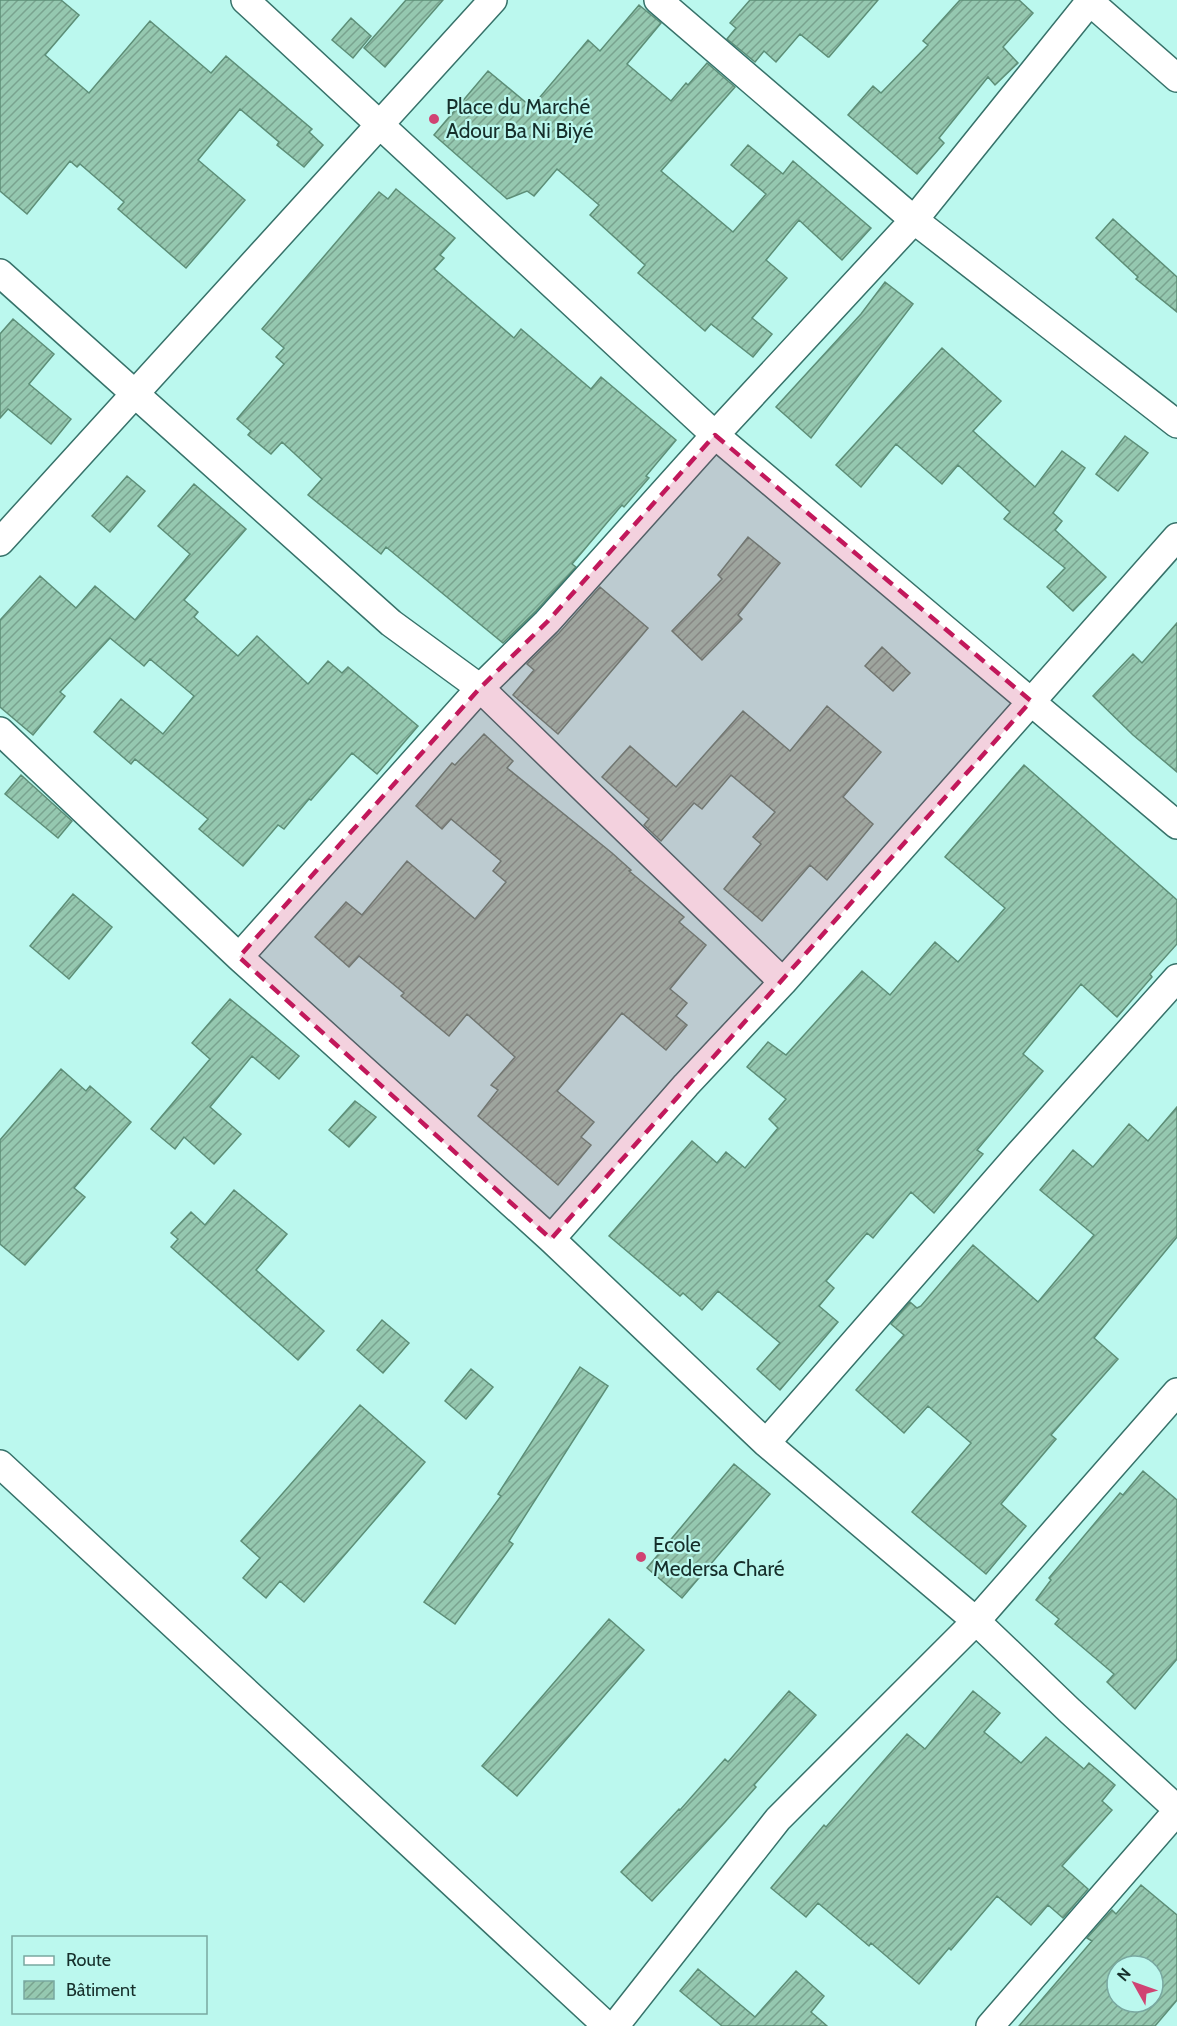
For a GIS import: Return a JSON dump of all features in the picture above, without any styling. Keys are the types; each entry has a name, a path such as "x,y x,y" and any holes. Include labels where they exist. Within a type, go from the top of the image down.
{"street":[{"path":"245,0 715,435 1177,825"},
{"path":"0,543 493,0"},
{"path":"658,0 914,220 1177,424"},
{"path":"239,957 480,688 547,622 715,435 914,220 1090,0 1177,78"},
{"path":"0,273 391,623 480,688 783,982"},
{"path":"551,1239 686,1085 783,982 1177,537"},
{"path":"0,731 239,957 551,1239 766,1443 976,1622 1177,1810 990,2026"},
{"path":"766,1443 1177,978"},
{"path":"615,2026 778,1819 976,1622 1177,1392"},
{"path":"0,1464 607,2026"}],"highlighted area":[{"path":"715,435 1031,701 551,1239 239,957 480,688 547,622"}],"building":[{"path":"0,0 61,0 79,15 45,55 89,93 150,21 211,73 226,56 312,129 309,132 323,145 304,167 277,145 279,142 240,109 198,160 245,200 186,268 118,209 124,202 80,164 77,167 70,161 27,214 0,191"},
{"path":"406,0 443,0 385,67 364,48"},
{"path":"750,0 878,0 829,57 800,34 776,62 764,51 755,62 727,39 736,28 730,23"},
{"path":"960,0 1019,0 1033,13 1003,47 1018,63 995,85 988,77 939,138 944,143 917,174 848,115 873,86 881,93 928,45 923,41"},
{"path":"639,5 661,23 627,64 671,101 707,63 735,87 661,171 733,232 766,194 731,165 748,145 783,174 793,161 871,228 842,260 799,220 766,260 787,278 752,318 772,334 753,357 711,324 705,331 638,273 645,265 590,215 599,205 557,169 534,196 527,191 507,199 434,135 488,71 529,105 533,101 535,103 588,40 600,51"},
{"path":"351,18 371,36 353,58 332,40"},
{"path":"396,189 455,238 440,255 444,258 434,269 514,338 521,329 591,389 601,377 676,440 646,476 649,478 624,507 622,505 572,564 576,567 503,643 386,547 381,554 308,495 322,479 282,442 271,454 248,435 251,431 237,419 284,364 276,357 284,348 262,329 379,192 388,199"},
{"path":"1113,219 1177,277 1177,312 1136,279 1138,277 1096,238"},
{"path":"885,282 913,304 811,438 776,407 861,314"},
{"path":"13,319 54,354 29,384 71,419 51,444 8,409 0,418 0,334"},
{"path":"942,348 1001,401 973,431 1035,487 1062,451 1085,468 1053,513 1062,521 1055,530 1106,577 1073,611 1047,587 1065,568 1004,519 1010,512 958,465 942,484 896,444 861,487 836,465"},
{"path":"1125,436 1148,453 1118,491 1096,474"},
{"path":"127,476 145,491 110,532 92,516"},
{"path":"194,484 246,529 184,600 198,612 194,617 238,656 257,636 308,684 328,661 342,673 348,667 418,726 377,774 352,753 284,829 278,825 243,866 199,829 208,819 135,759 131,764 94,732 121,699 163,734 194,696 150,659 144,666 110,638 60,692 65,696 33,735 0,707 0,620 40,576 76,608 95,586 135,620 190,554 158,526"},
{"path":"748,537 780,563 738,615 742,619 702,660 672,631 722,579 718,575"},
{"path":"600,587 648,628 558,734 513,695 534,670 527,664 559,633"},
{"path":"1177,623 1177,772 1133,735 1093,696 1133,654 1142,663"},
{"path":"882,647 910,673 893,691 865,666"},
{"path":"827,706 881,752 843,797 873,824 827,880 810,865 762,921 724,889 761,844 753,837 775,812 731,775 702,809 694,803 661,841 644,825 649,819 602,777 630,746 676,787 743,711 790,751"},
{"path":"484,734 513,761 507,768 612,853 631,870 629,871 684,917 679,922 706,945 670,989 687,1003 676,1016 687,1025 666,1050 622,1013 557,1091 594,1122 581,1137 591,1145 558,1185 478,1116 498,1090 491,1085 515,1057 467,1014 449,1036 401,996 404,993 359,956 349,967 315,937 346,902 362,915 407,861 475,919 506,882 493,871 501,861 451,819 442,829 416,806 452,763 455,765"},
{"path":"1024,765 1177,900 1177,944 1150,974 1152,977 1117,1017 1081,984 1023,1054 1043,1071 977,1150 983,1154 934,1213 911,1192 873,1238 867,1233 826,1281 834,1288 819,1306 838,1322 780,1390 757,1369 780,1343 718,1291 702,1310 683,1293 680,1296 609,1236 692,1141 717,1163 726,1152 745,1168 778,1128 769,1119 786,1099 747,1067 768,1042 786,1055 862,971 890,995 935,942 958,962 1005,908 945,857"},
{"path":"21,775 72,821 58,838 5,794"},
{"path":"73,894 112,927 69,979 30,946"},
{"path":"230,999 299,1056 279,1079 252,1056 210,1107 241,1134 214,1164 184,1137 175,1149 151,1129 210,1059 192,1043"},
{"path":"61,1069 86,1091 90,1086 131,1122 74,1188 85,1197 25,1265 0,1244 0,1140"},
{"path":"355,1101 376,1117 349,1147 329,1130"},
{"path":"1177,1107 1177,1237 1094,1338 1118,1359 1051,1435 1056,1439 1001,1504 1026,1526 986,1574 912,1512 971,1443 928,1406 904,1433 856,1390 904,1335 891,1324 910,1302 917,1308 921,1306 973,1245 1038,1302 1094,1235 1040,1190 1073,1150 1093,1167 1129,1124 1148,1141"},
{"path":"234,1190 287,1234 256,1270 324,1331 298,1360 171,1247 178,1239 171,1233 191,1212 205,1225"},
{"path":"382,1320 409,1343 383,1373 357,1350"},
{"path":"580,1367 608,1386 509,1541 513,1544 455,1624 424,1602 501,1496 498,1494"},
{"path":"471,1369 493,1387 466,1419 445,1401"},
{"path":"360,1405 425,1462 304,1602 280,1581 266,1598 243,1578 260,1558 241,1541"},
{"path":"734,1464 770,1494 682,1598 647,1568"},
{"path":"1143,1471 1177,1500 1177,1659 1135,1709 1107,1682 1114,1674 1055,1624 1059,1619 1036,1600 1051,1580 1049,1578 1120,1493 1123,1495"},
{"path":"609,1619 644,1650 517,1796 482,1766"},
{"path":"789,1691 816,1715 754,1785 756,1787 652,1901 621,1872 725,1759 728,1762"},
{"path":"973,1691 1000,1713 984,1732 1021,1763 1046,1737 1084,1769 1089,1763 1115,1785 1102,1801 1112,1810 1062,1866 1088,1889 1063,1918 1048,1905 1031,1925 997,1896 919,1984 871,1943 869,1946 818,1903 806,1917 771,1888 824,1825 826,1827 907,1734 925,1749"},
{"path":"1141,1885 1177,1915 1177,2000 1155,2026 1019,2026 1092,1941 1087,1938 1112,1910 1116,1914"},
{"path":"698,1969 755,2017 796,1971 824,1996 811,2012 827,2026 722,2026 680,1991"}],"place":[{"name":"Place du Marché Adour Ba Ni Biyé","path":"434,119"},
{"name":"Ecole Medersa Charé","path":"641,1557"}]}
